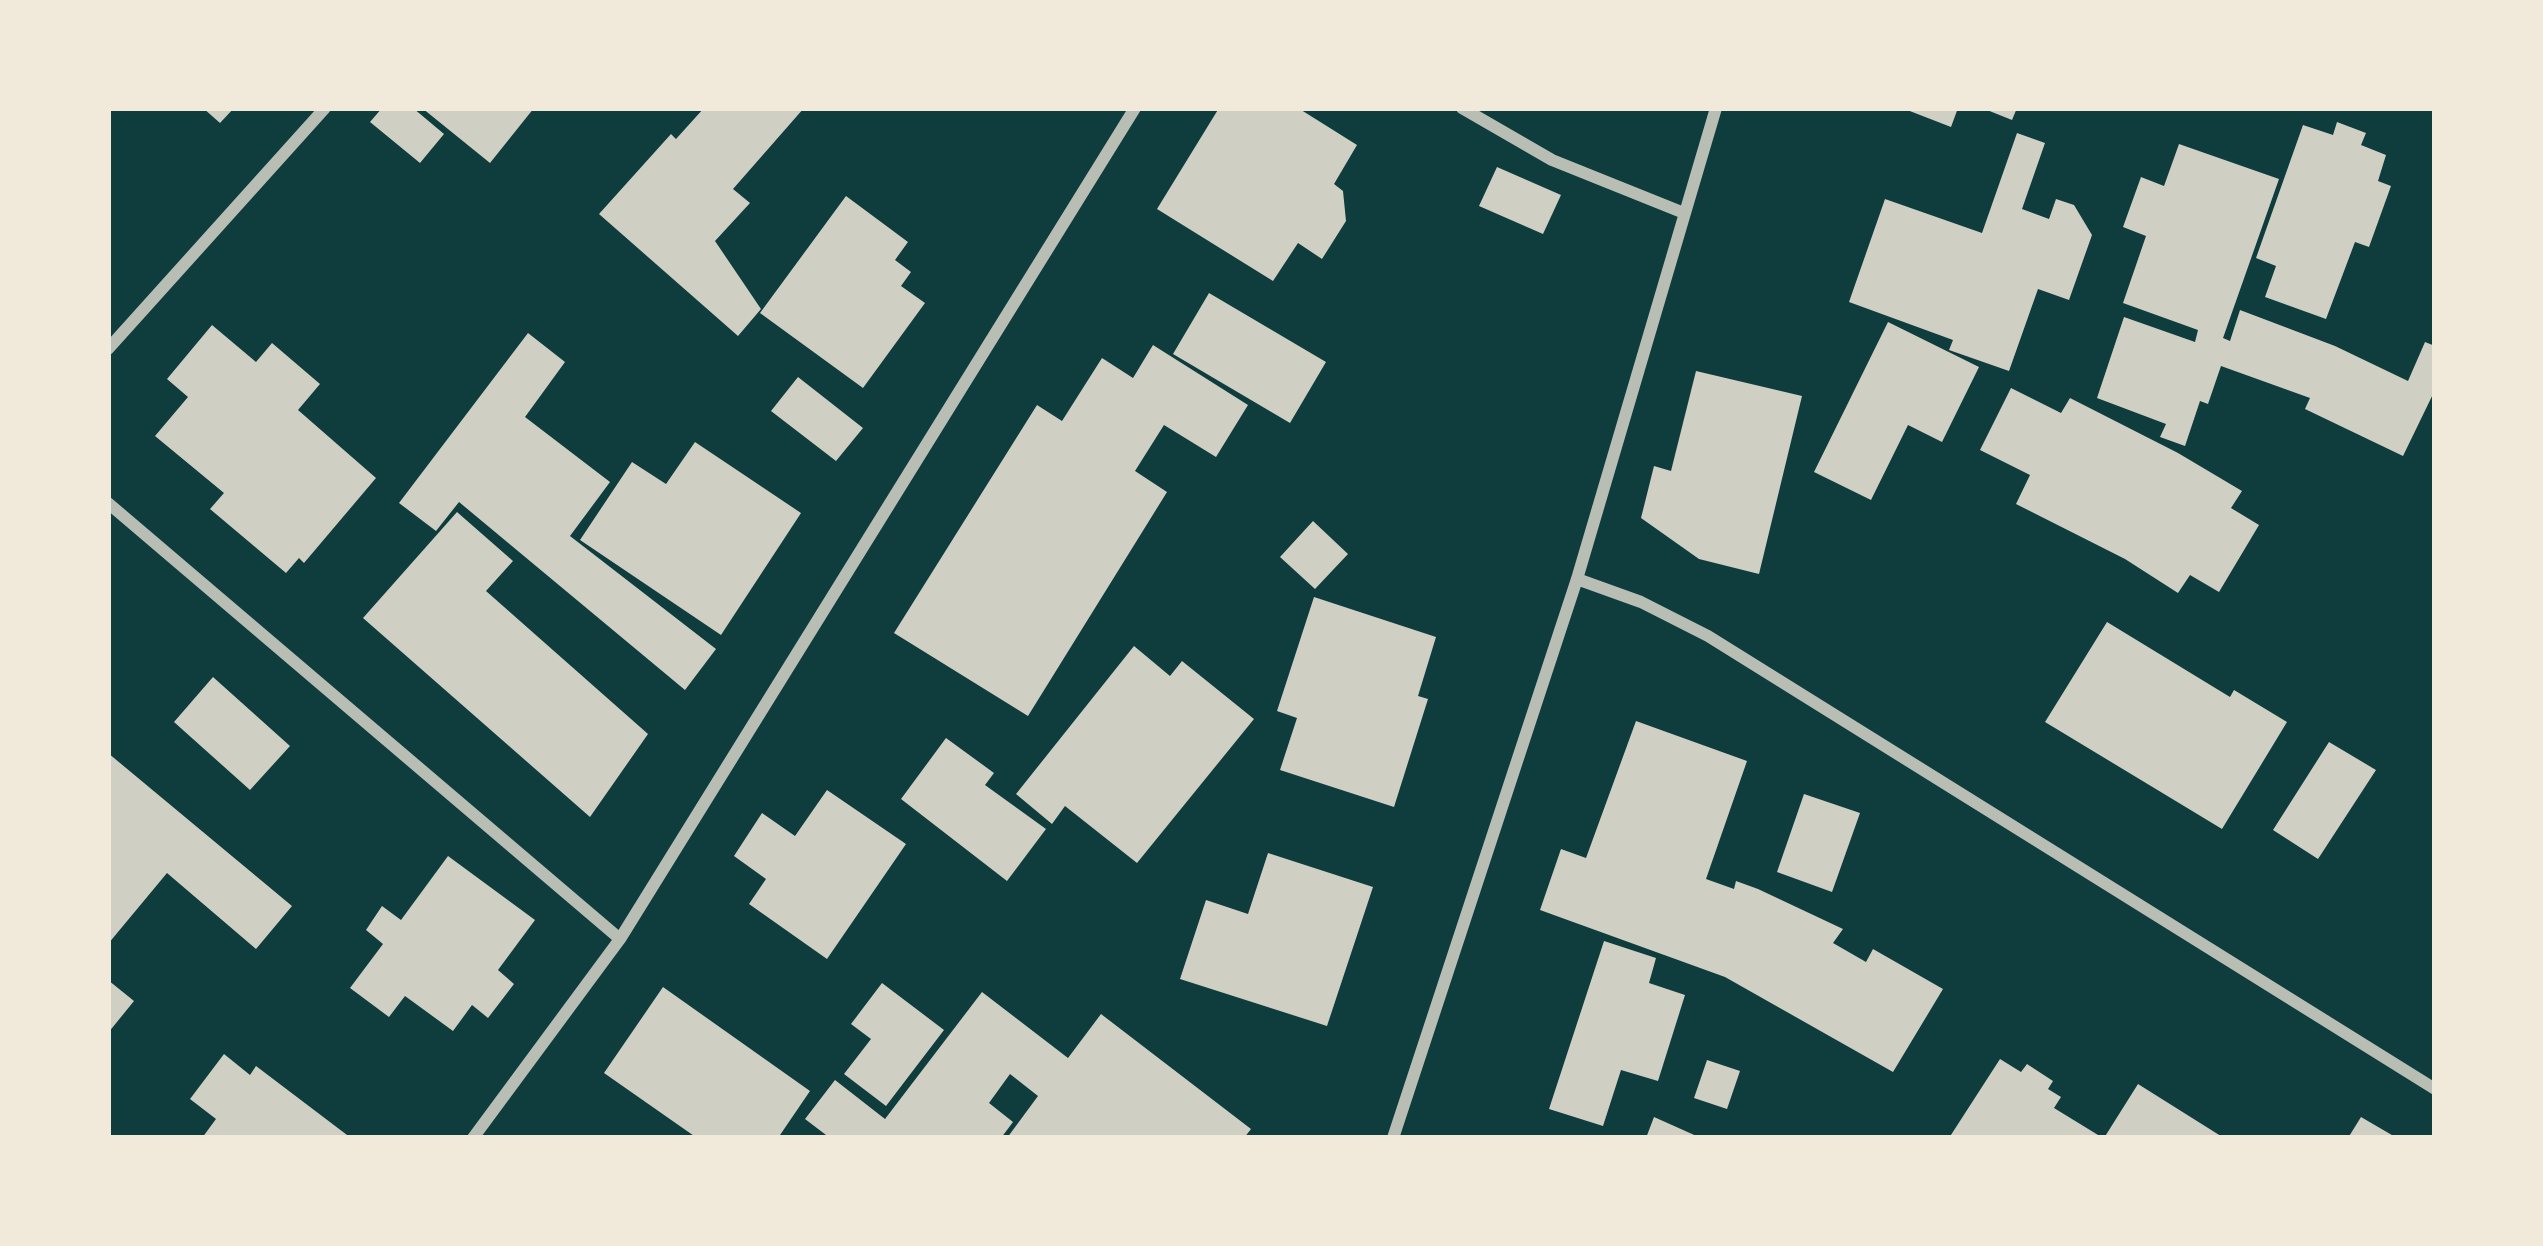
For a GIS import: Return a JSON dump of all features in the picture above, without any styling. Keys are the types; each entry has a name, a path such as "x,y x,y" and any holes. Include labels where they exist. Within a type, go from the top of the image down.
{"street":[{"path":"108,349 325,108"},
{"path":"473,1138 620,939 1135,108"},
{"path":"1462,108 1552,160 1684,213"},
{"path":"1393,1138 1577,579 1716,108"},
{"path":"108,503 620,939"},
{"path":"1577,579 1641,602 1708,637 2435,1089"}],"building":[{"path":"203,108 234,108 220,123"},
{"path":"382,108 413,108 444,134 420,163 370,122"},
{"path":"422,108 534,108 490,163"},
{"path":"704,108 804,108 733,189 750,203 715,241 761,309 738,336 599,214 671,134 676,139"},
{"path":"1219,108 1298,108 1357,145 1334,184 1343,191 1346,221 1322,259 1298,243 1273,281 1157,209"},
{"path":"1902,108 1958,108 1951,127"},
{"path":"1982,108 2017,108 2012,120"},
{"path":"2337,122 2366,133 2361,145 2386,155 2378,181 2391,186 2369,247 2355,242 2326,319 2265,297 2276,266 2256,258 2303,125 2333,135"},
{"path":"2017,133 2045,143 2022,209 2049,219 2056,199 2074,205 2092,235 2069,300 2038,289 2009,371 1949,350 1953,340 1849,302 1885,199 1982,233"},
{"path":"2179,144 2279,179 2223,338 2230,341 2240,310 2335,346 2408,381 2425,342 2435,346 2435,390 2403,456 2305,409 2310,398 2221,366 2208,404 2200,401 2185,446 2160,437 2166,424 2097,398 2124,317 2195,342 2198,330 2123,303 2146,236 2123,227 2141,177 2164,186"},
{"path":"1497,167 1561,195 1543,234 1479,206"},
{"path":"846,196 908,242 895,260 911,272 901,286 925,303 863,388 760,313"},
{"path":"1209,293 1326,362 1290,423 1173,354"},
{"path":"1888,322 1979,367 1942,442 1908,425 1871,500 1814,472"},
{"path":"212,325 256,362 272,343 320,384 298,410 376,478 304,563 299,558 286,573 210,509 224,493 155,436 188,397 167,379"},
{"path":"528,333 565,362 525,417 610,482 570,536 716,649 685,690 459,502 436,531 399,503"},
{"path":"1153,345 1248,405 1216,457 1164,425 1135,471 1167,492 1028,716 894,633 1037,405 1062,421 1102,358 1133,378"},
{"path":"1696,371 1802,396 1759,574 1699,559 1641,518 1654,466 1671,471"},
{"path":"798,377 863,428 836,461 771,411"},
{"path":"2011,388 2061,413 2070,398 2242,491 2231,508 2259,525 2219,592 2190,575 2178,593 2125,559 2016,504 2030,475 1980,450"},
{"path":"695,442 801,513 721,635 580,540 632,462 666,484"},
{"path":"457,512 513,561 486,591 648,734 590,817 363,618"},
{"path":"1313,521 1348,554 1315,589 1280,557"},
{"path":"1314,597 1436,637 1418,696 1428,699 1394,807 1280,770 1297,718 1277,711"},
{"path":"2107,622 2230,697 2234,690 2287,722 2222,829 2045,722"},
{"path":"1134,646 1170,676 1182,661 1254,719 1137,863 1065,806 1052,824 1016,794"},
{"path":"213,677 290,746 250,790 174,722"},
{"path":"1636,721 1747,761 1706,879 1734,889 1736,881 1758,889 1843,929 1833,943 1866,962 1873,949 1943,989 1893,1072 1725,977 1540,910 1561,849 1586,858"},
{"path":"946,738 994,773 985,785 1046,829 1007,881 901,799"},
{"path":"2329,742 2376,770 2318,859 2273,830"},
{"path":"108,753 292,906 256,949 167,873 108,944"},
{"path":"827,790 906,844 827,959 749,904 766,879 734,856 762,813 795,836"},
{"path":"1804,794 1860,813 1832,892 1777,872"},
{"path":"1268,853 1373,887 1327,1026 1180,979 1206,900 1248,914"},
{"path":"448,856 535,920 498,970 514,984 488,1018 472,1005 453,1031 405,996 389,1017 350,988 383,944 366,930 382,906 401,920"},
{"path":"1604,941 1656,958 1649,983 1685,995 1658,1081 1621,1070 1603,1126 1549,1109"},
{"path":"108,980 134,1001 108,1033"},
{"path":"882,983 944,1030 886,1106 844,1074 871,1039 851,1024"},
{"path":"663,987 810,1091 778,1138 697,1138 604,1073"},
{"path":"982,992 1068,1058 1101,1014 1251,1129 1244,1138 1007,1138 1038,1096 1010,1074 989,1103 1013,1122 1001,1138 830,1138 805,1119 835,1080 885,1119"},
{"path":"224,1054 250,1075 256,1066 351,1138 202,1138 216,1119 190,1099"},
{"path":"2000,1059 2021,1072 2027,1064 2053,1081 2048,1089 2061,1097 2054,1108 2103,1138 1949,1138"},
{"path":"1707,1060 1740,1071 1727,1109 1694,1098"},
{"path":"2138,1084 2224,1138 2104,1138"},
{"path":"1654,1117 1701,1138 1646,1138"},
{"path":"2361,1117 2397,1138 2348,1138"}]}
